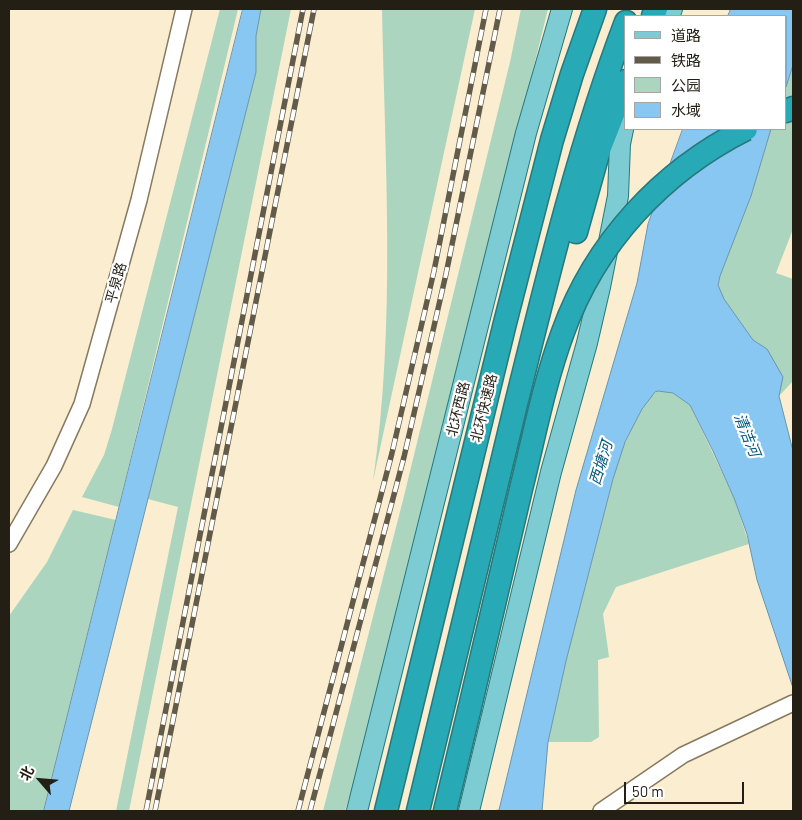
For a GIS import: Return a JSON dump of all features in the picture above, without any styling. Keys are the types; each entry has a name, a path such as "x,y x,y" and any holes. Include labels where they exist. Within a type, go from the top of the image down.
{"highway":[{"name":"北环快速路","path":"386,811 505,323 552,140 572,74 595,9"},
{"path":"420,801 535,327 583,147 603,83 624,27"},
{"path":"513,420 559,293 599,150 624,86"},
{"path":"447,803 542,400 559,343 575,302 604,253 623,226 645,201 691,161 744,130"}],"main road":[{"name":"北环西路","path":"357,811 526,133 562,9"},
{"path":"618,196 620,144 624,125"},
{"path":"470,805 550,472 587,343 632,130"}],"street":[{"name":"平泉路","path":"9,544 54,466 82,404 139,200 184,9"},
{"path":"601,811 683,755 789,704"}],"green space":[{"path":"220,9 238,9 119,507 82,497 104,455 112,429"},
{"path":"261,9 291,9 129,811 116,811 178,507 148,499 256,72 256,36"},
{"path":"382,9 475,9 373,481 385,363 387,304 387,186"},
{"path":"521,9 548,9 364,751 345,811 323,811 403,500 510,62"},
{"path":"793,65 793,229 776,273 793,279 793,381 779,396 780,386 767,349 753,340 724,299 718,285 751,196 771,130 787,130 787,84"},
{"path":"658,391 673,393 690,405 734,498 749,544 616,587 603,614 609,657 598,660 599,737 591,742 548,742 566,661 620,453 642,409 652,395"},
{"path":"73,510 116,520 44,811 9,811 9,616 47,562"}],"water":[{"path":"243,9 261,9 256,36 256,72 69,811 44,811"},
{"path":"731,9 793,9 793,65 787,84 787,15 728,15"},
{"path":"683,130 771,130 751,196 718,285 724,299 753,340 767,349 783,377 779,396 793,451 793,688 757,580 747,534 734,498 713,451 690,405 673,393 655,392 642,409 625,442 613,479 566,661 548,742 542,811 492,811 499,810 576,490 637,283 648,224"}],"railway":[{"path":"146,811 303,9"},
{"path":"155,811 314,9"},
{"path":"298,811 392,453 434,271 486,9"},
{"path":"310,811 404,457 446,274 500,9"}],"water label":[{"name":"清洁河","path":"747,435"},
{"name":"西塘河","path":"601,463"}]}
